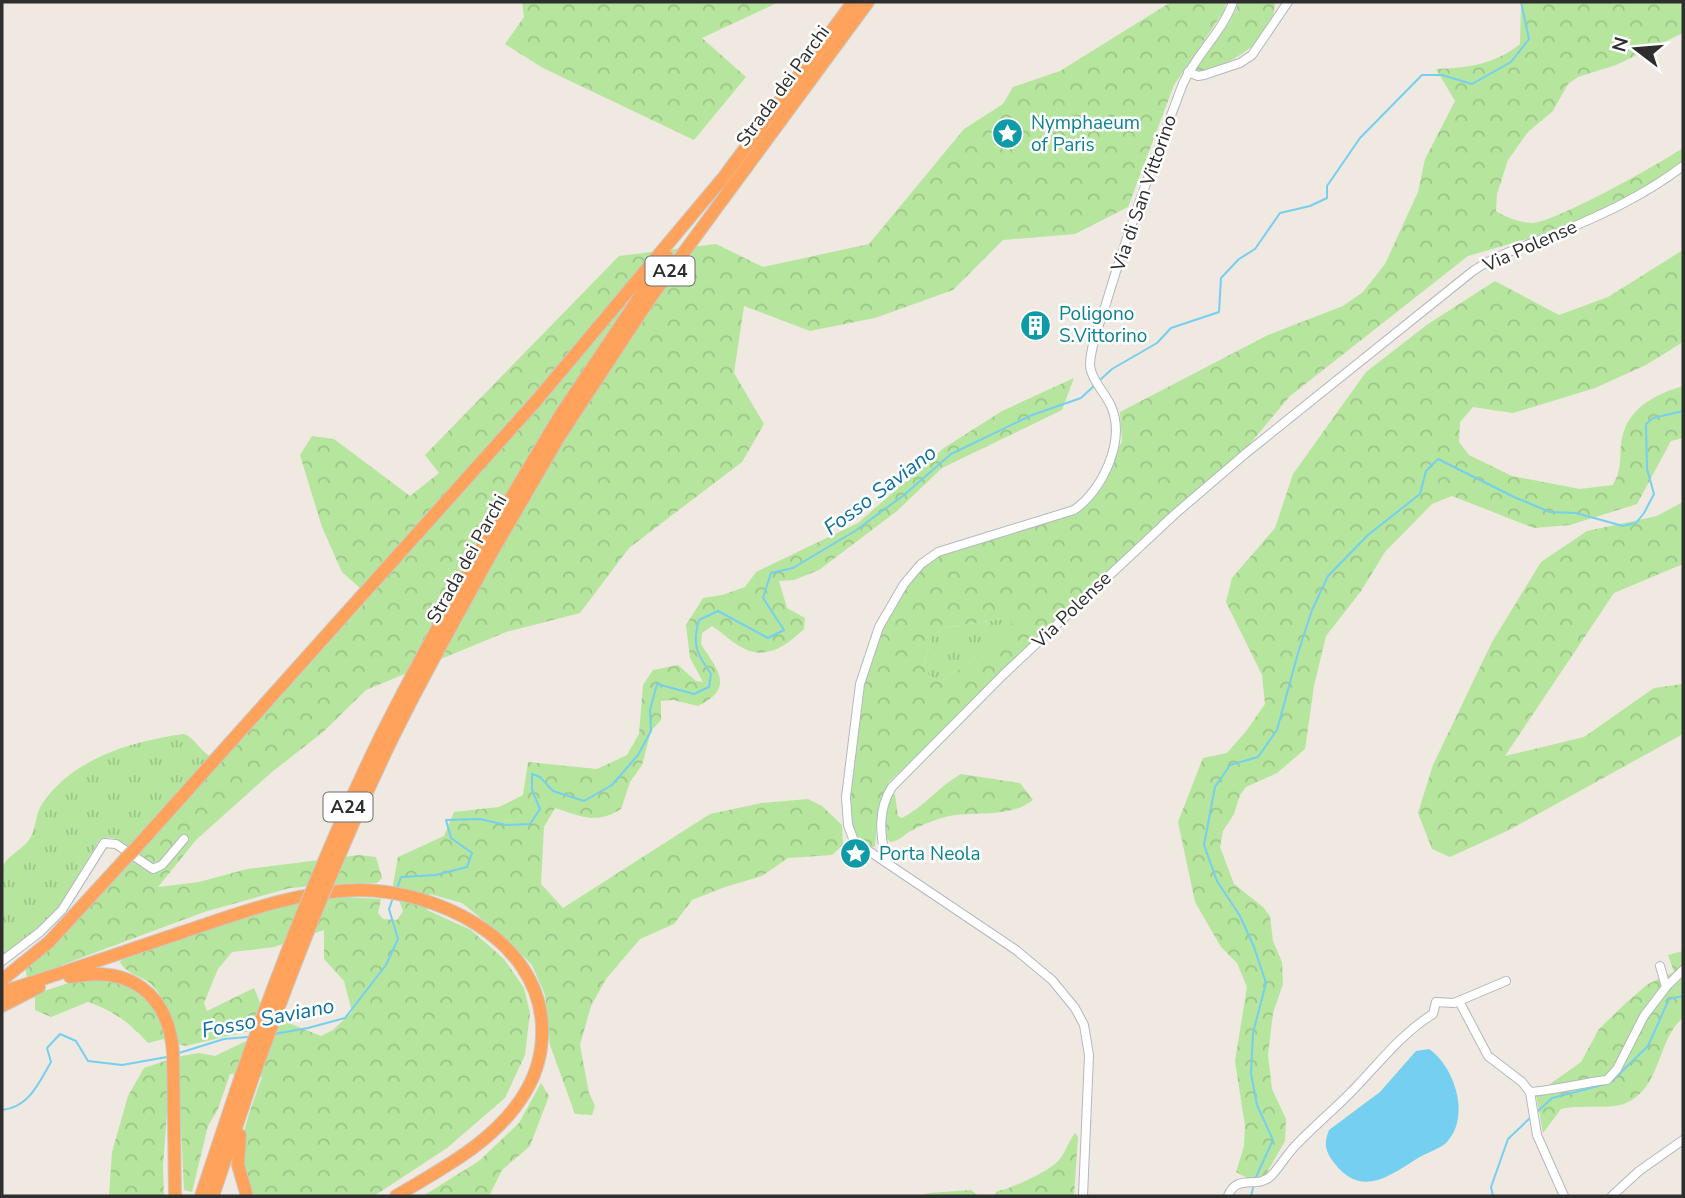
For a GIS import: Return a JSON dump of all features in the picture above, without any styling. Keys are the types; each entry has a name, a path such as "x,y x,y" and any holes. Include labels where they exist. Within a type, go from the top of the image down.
{"highway":[{"name":"Strada dei Parchi","path":"201,1196 309,927 377,771 528,466 651,279 853,2"},
{"name":"Strada dei Parchi","path":"485,552 646,305 868,2"},
{"path":"2,980 49,942 130,854 523,416 723,178"},
{"path":"3,1003 57,975 279,901 329,892 368,891 402,895 429,903 475,924 519,961 537,996 542,1042 539,1060 531,1083 498,1127 470,1150 396,1196"},
{"path":"3,1003 67,978 89,974 111,975 131,981 148,992 159,1006 173,1047 175,1196"},
{"path":"20,996 57,975"},
{"name":"Strada dei Parchi","path":"213,1196 247,1078"},
{"path":"247,1078 237,1154 247,1196"}],"street":[{"name":"Via di San Vittorino","path":"887,863 854,841 848,825 846,804 857,701 864,670 879,627 912,572 932,555 959,544 1060,516 1076,509 1084,502 1105,470 1115,442 1115,417 1091,371 1094,345 1122,251 1188,72 1222,25 1233,2"},
{"path":"1188,72 1204,75 1246,59 1257,50 1288,2"},
{"name":"Via Polense","path":"887,863 881,838 881,822 892,786 1004,674 1175,514 1245,454 1483,264 1618,207 1683,166"},
{"path":"2,961 40,932 62,910 103,845 109,842 116,844 153,869 162,865 184,839"},
{"path":"887,863 1031,961 1059,986 1079,1014 1086,1033 1089,1063 1083,1196"},
{"path":"1660,967 1666,987"},
{"path":"1530,1092 1557,1090 1607,1080 1617,1069 1644,1016 1683,970"},
{"path":"1228,1196 1237,1183 1261,1182 1269,1178 1296,1145 1353,1090 1407,1031 1433,1014 1436,1002 1454,1003 1506,981"},
{"path":"1458,1001 1488,1056 1530,1092 1536,1135 1564,1196"},
{"path":"1612,1196 1639,1171 1683,1140"}],"green space":[{"path":"522,2 779,2 702,38 746,77 694,140 543,68 505,44 524,17"},
{"path":"1171,2 1226,2 1224,11 1174,85 1128,207 1075,234 1003,240 953,290 875,318 810,331 744,306 734,373 764,424 742,462 629,548 580,613 506,632 366,690 323,732 272,772 196,840 158,887 199,882 247,869 359,855 376,857 382,878 377,883 290,888 204,912 27,978 25,967 232,750 370,597 342,572 322,527 300,455 312,436 334,439 410,496 439,473 425,455 619,256 716,244 763,267 869,244 964,129 1003,104 1013,87 1060,71"},
{"path":"1238,2 1275,2 1273,17 1267,29 1259,40 1237,57 1198,74 1194,72 1230,21"},
{"path":"1521,2 1683,2 1683,33 1616,65 1578,77 1568,84 1553,111 1528,132 1508,160 1497,194 1496,211 1523,222 1544,220 1608,191 1683,148 1683,162 1628,200 1548,233 1468,256 1290,396 1243,452 1155,527 889,782 878,809 875,847 860,842 856,837 852,819 851,797 855,743 864,688 879,636 908,584 928,563 940,555 1061,519 1082,508 1101,484 1122,441 1120,412 1268,335 1343,306 1363,292 1385,264 1418,192 1425,159 1455,101 1436,69 1481,64 1511,51 1520,44","holes":["1009,618 1012,623 978,655 940,682 929,676 924,665 932,636 943,628"]},
{"path":"1683,250 1683,342 1646,365 1595,388 1513,413 1473,407 1460,422 1459,442 1469,455 1512,476 1580,489 1613,485 1619,471 1624,431 1633,414 1656,397 1683,386 1683,438 1671,441 1637,504 1570,525 1534,528 1452,496 1432,504 1385,552 1361,591 1326,636 1314,686 1305,749 1277,773 1246,787 1223,831 1220,847 1234,884 1270,916 1273,941 1282,962 1283,984 1273,1013 1268,1055 1272,1089 1286,1119 1285,1141 1265,1176 1259,1180 1249,1179 1236,1172 1244,1146 1245,1126 1235,1061 1247,987 1237,963 1221,947 1195,902 1178,822 1203,758 1227,753 1265,704 1262,675 1226,602 1232,578 1275,528 1293,474 1366,372 1428,324 1495,281 1559,315 1608,297"},
{"path":"1074,378 1062,410 942,468 897,511 819,570 794,580 779,581 787,608 805,618 804,629 784,645 762,653 753,652 736,644 712,626 702,633 701,644 720,678 717,692 698,706 673,700 661,701 661,720 651,731 642,765 630,782 621,809 604,817 588,818 555,808 544,827 541,884 563,908 710,814 762,803 808,799 822,806 842,825 843,845 832,855 788,858 762,876 692,900 674,924 640,939 606,979 591,1006 580,1045 589,1093 595,1106 592,1115 575,1114 550,1045 545,995 532,965 502,935 462,903 430,894 427,910 471,930 504,959 524,988 530,1013 525,1055 505,1098 447,1148 374,1196 255,1196 243,1165 242,1151 247,1122 262,1077 230,1074 218,1109 208,1126 192,1192 184,1190 179,1086 169,1086 163,1166 164,1196 109,1196 112,1152 128,1096 144,1068 199,1053 215,1056 286,1022 321,1036 333,1030 352,1012 344,981 324,959 324,930 274,947 232,952 218,969 204,1003 207,1011 254,988 263,1010 250,1031 185,1046 178,1044 168,1013 157,991 148,982 123,967 120,962 125,956 293,903 344,897 381,899 378,913 383,919 397,920 403,911 393,885 398,857 444,836 454,812 499,807 523,795 528,762 597,769 627,755 639,734 643,685 653,670 678,665 696,681 703,682 690,658 686,625 703,598 745,587 756,572 858,523 944,448 1002,411"},
{"path":"1683,502 1683,564 1614,593 1505,756 1584,737 1654,688 1683,684 1683,734 1507,831 1450,857 1432,849 1418,813 1433,765 1492,642 1541,562 1587,531 1657,516"},
{"path":"1009,618 1013,623 969,662 940,682 929,676 924,665 932,636 943,628"},
{"path":"184,734 210,756 128,847 115,839 100,839 57,910 32,935 4,955 1,904 3,866 29,840 42,804 55,788 87,763 105,754 144,741"},
{"path":"961,774 1020,783 1033,800 1024,806 1004,812 944,817 890,842 884,835 886,804 890,793 895,795 898,816 902,818"},
{"path":"1683,951 1683,1018 1668,1037 1646,1086 1637,1096 1620,1105 1561,1109 1543,1133 1536,1094 1581,1062 1599,1029 1628,1001 1648,984 1674,972 1668,955"},
{"path":"81,979 122,984 140,992 154,1007 164,1039 148,1043 121,1018 88,1002 51,1017 35,1010 35,994"},
{"path":"541,1083 549,1096 530,1146 502,1170 489,1196 423,1196 479,1161 519,1123"},
{"path":"1075,1133 1078,1137 1074,1196 993,1196 997,1191 1019,1184 1053,1166"},
{"path":"971,1190 979,1196 919,1196 929,1193"}],"water":[{"path":"1429,1049 1446,1067 1457,1093 1458,1120 1454,1132 1443,1145 1386,1177 1365,1182 1345,1174 1328,1152 1326,1140 1329,1130 1380,1092 1416,1051"}],"waterway":[{"name":"Fosso Saviano","path":"1099,381 1112,369 1157,343 1171,328 1219,312 1221,278 1239,259 1255,249 1280,213 1310,206 1327,198 1327,186 1360,138 1422,75 1442,75 1472,84 1511,62 1529,39 1521,2"},
{"name":"Fosso Saviano","path":"397,889 401,877 436,875 467,867 472,853 451,838 446,820 480,819 506,825 530,824 540,809 532,790 532,774 540,777 553,791 584,801 612,785 638,755 651,731 650,710 657,684 694,694 709,687 711,674 699,654 696,642 699,620 718,611 768,638 784,630 763,598 771,573 793,568 855,531 904,495 951,454 1032,415 1081,398 1095,385"},
{"path":"1256,1177 1273,1140 1257,1105 1251,1074 1253,1033 1266,983 1254,947 1240,916 1217,881 1204,845 1215,787 1230,765 1258,757 1277,730 1312,610 1328,576 1368,535 1420,494 1426,471 1438,459 1550,512 1576,513 1623,526 1636,523 1654,494 1647,469 1646,424 1653,418 1683,411"},
{"name":"Fosso Saviano","path":"274,1034 345,1018 386,965 398,939 389,909 393,898"},
{"path":"1611,1082 1648,1046 1669,999 1683,996"},
{"name":"Fosso Saviano","path":"2,1110 19,1104 32,1093 51,1062 47,1048 60,1034 76,1041 88,1061 122,1065 167,1057"},
{"name":"Fosso Saviano","path":"179,1053 224,1039 248,1037"},
{"path":"1538,1111 1552,1098 1606,1084"},
{"path":"1493,1196 1491,1187 1508,1139 1531,1117"},
{"path":"1251,1196 1253,1188"}],"place":[{"name":"Nymphaeum of Paris","path":"1008,134"},
{"name":"Poligono S.Vittorino","path":"1036,325"},
{"name":"Porta Neola","path":"856,854"}]}
